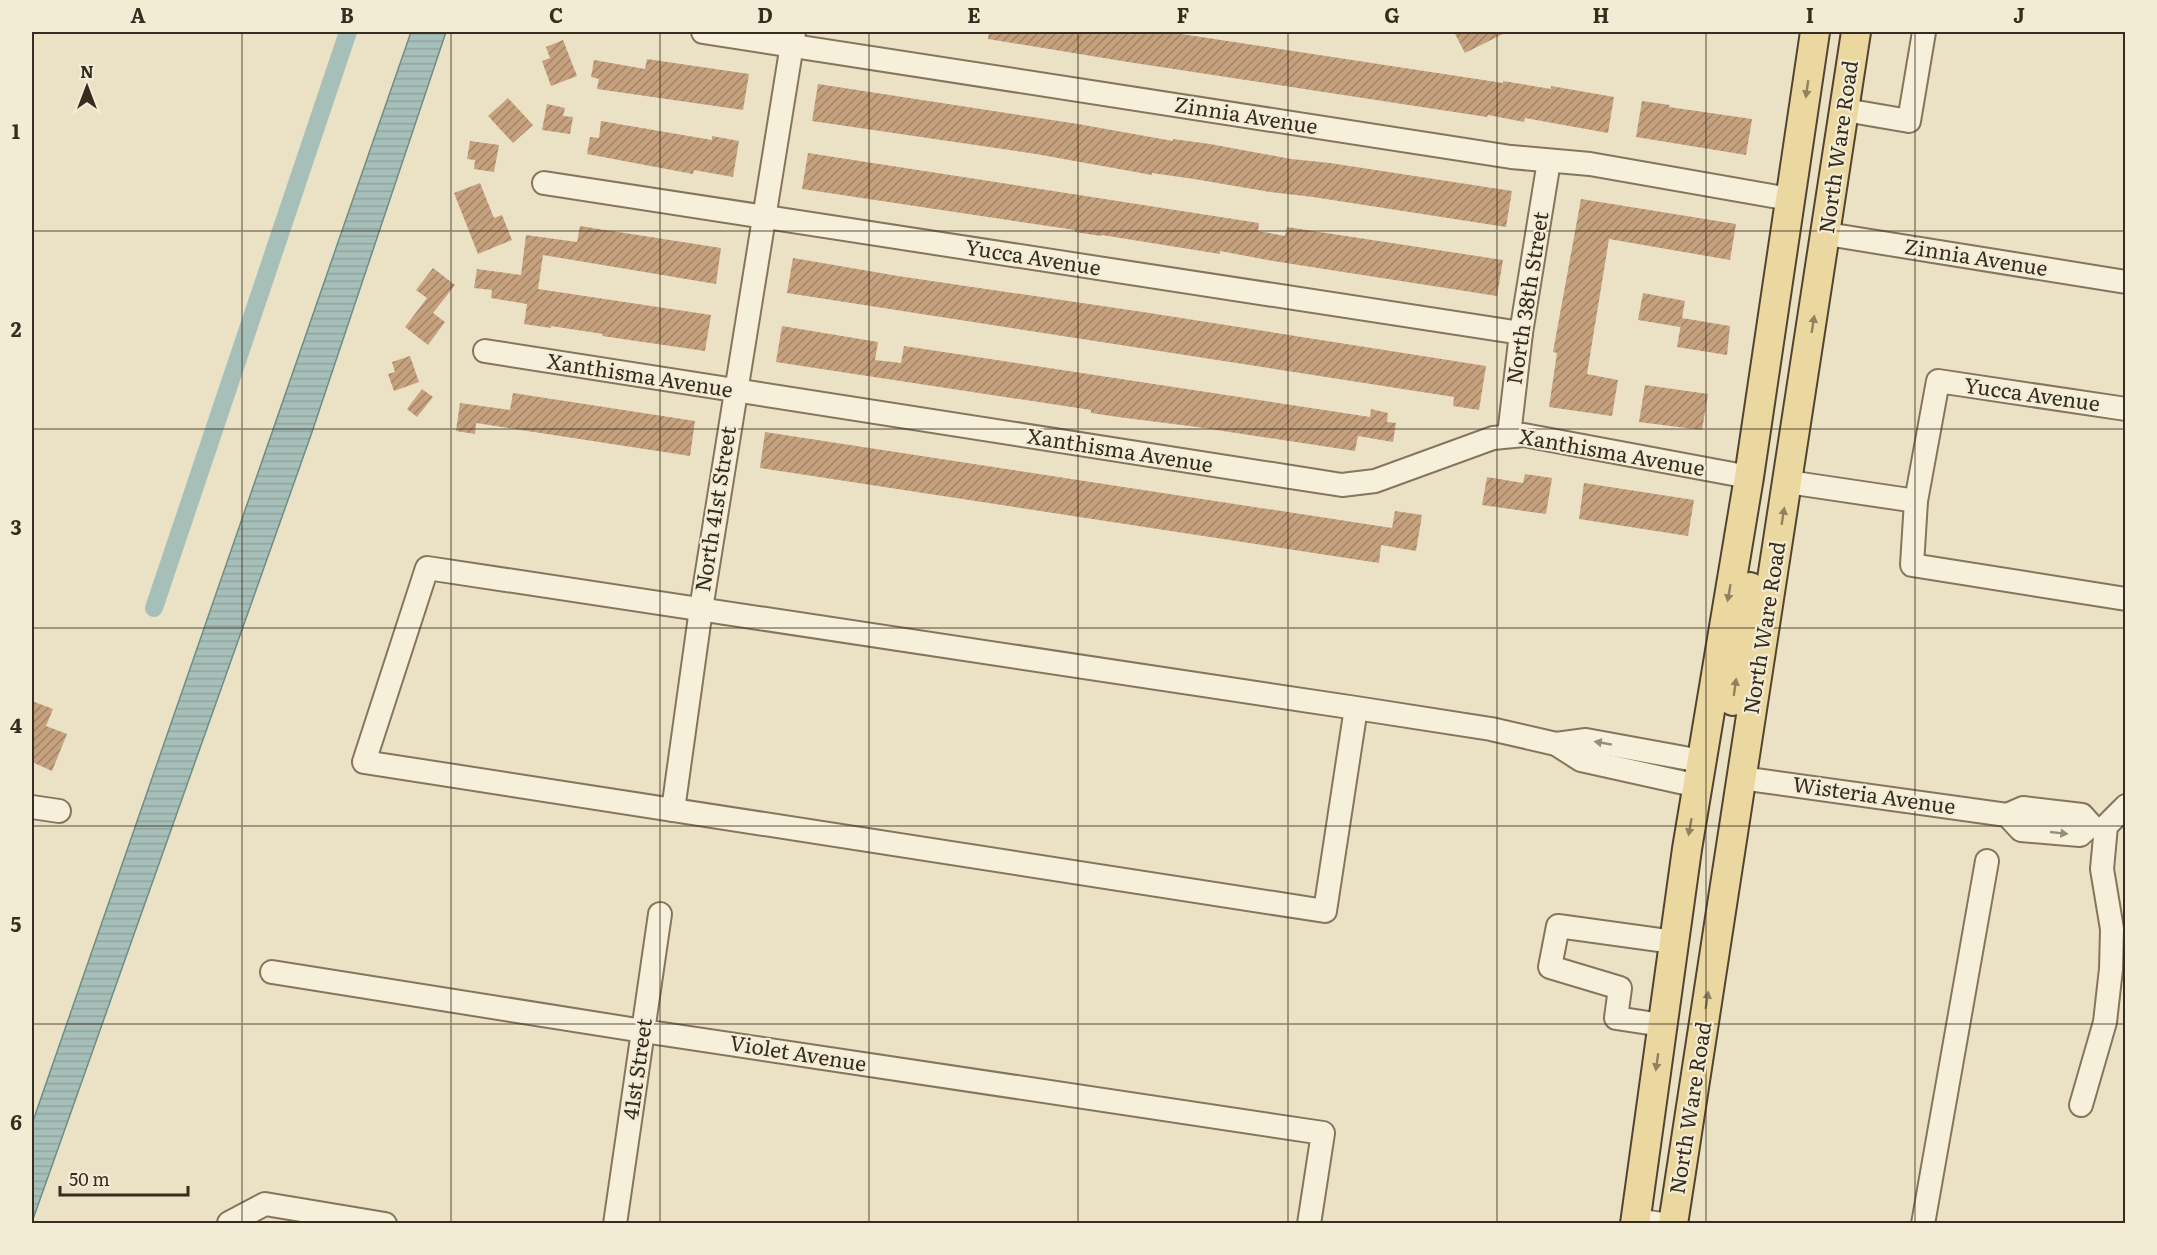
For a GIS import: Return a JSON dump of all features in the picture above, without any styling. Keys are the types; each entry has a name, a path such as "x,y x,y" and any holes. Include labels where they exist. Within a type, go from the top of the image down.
{"main road":[{"name":"North Ware Road","path":"1644,1222 1662,1025 1699,773 1749,477 1815,32"},
{"name":"North Ware Road","path":"1673,1224 1736,807 1827,234 1856,32"},
{"path":"1788,482 1774,471 1769,462 1769,454 1798,254 1789,199"},
{"path":"1736,807 1728,739 1762,495 1757,481 1749,477"}],"street":[{"name":"Zinnia Avenue","path":"703,32 793,38 1488,154 1590,164 1789,199"},
{"path":"1845,110 1910,121 1924,32"},
{"name":"North 41st Street","path":"673,810 700,609 793,38"},
{"name":"North 38th Street","path":"1509,435 1521,333 1549,161"},
{"name":"Yucca Avenue","path":"544,183 1521,333"},
{"name":"Zinnia Avenue","path":"1827,234 2126,282"},
{"name":"Xanthisma Avenue","path":"485,351 1342,485 1375,481 1493,438 1509,435 1524,435 1749,477"},
{"name":"Yucca Avenue","path":"1916,501 1938,381 2126,409"},
{"path":"1788,482 1916,501 1912,566 2126,599"},
{"path":"1356,708 1325,911 364,762 427,568 1356,708 1491,729 1556,744 1581,760 1631,759 1699,773"},
{"name":"Wisteria Avenue","path":"1741,778 2007,815 2021,830 2080,836 2099,826"},
{"path":"2081,1106 2105,1022 2111,969 2112,929 2102,869 2099,826 2126,806"},
{"path":"32,807 59,811"},
{"path":"1923,1224 1987,861"},
{"name":"41st Street","path":"615,1224 660,914"},
{"path":"1662,1025 1616,1018 1620,987 1550,967 1558,926 1674,942"},
{"name":"Violet Avenue","path":"272,972 643,1031 1323,1133 1309,1224"},
{"path":"230,1223 265,1204 385,1224"}],"water":[{"path":"411,32 446,32 311,435 32,1222 32,1124"}],"building":[{"path":"989,32 1168,32 1503,83 1503,81 1551,89 1551,86 1614,97 1608,133 1525,118 1524,122 1488,115 1487,117 1128,62 988,39"},
{"path":"1454,32 1507,32 1465,53"},
{"path":"563,40 577,76 551,86 542,61 550,58 546,47"},
{"path":"647,59 749,74 743,110 597,89 599,79 591,77 594,60 645,69"},
{"path":"818,84 1173,141 1173,139 1210,144 1291,159 1512,191 1506,227 1194,179 1152,173 1152,175 1036,154 812,121"},
{"path":"508,98 533,125 513,143 488,116"},
{"path":"1642,101 1752,119 1746,155 1636,137"},
{"path":"547,104 565,108 563,116 573,117 570,134 542,130"},
{"path":"601,121 712,140 712,136 739,141 733,177 694,170 693,174 587,154 590,137 599,138"},
{"path":"470,141 499,145 494,172 474,169 475,160 467,159"},
{"path":"808,153 1259,223 1258,231 1285,236 1287,227 1503,260 1497,296 1220,251 1220,254 802,189"},
{"path":"480,183 494,218 502,215 512,240 478,254 454,193"},
{"path":"1581,199 1736,224 1730,260 1609,239 1587,374 1618,380 1612,416 1549,407 1557,353 1553,352"},
{"path":"580,226 721,248 716,284 543,255 538,289 711,315 705,351 551,326 551,328 524,324 527,304 491,298 492,290 474,288 477,269 521,275 526,235 577,242"},
{"path":"793,258 1486,366 1479,410 1453,406 1454,397 787,293"},
{"path":"433,268 455,285 433,313 445,322 428,345 405,327 427,298 416,290"},
{"path":"1643,293 1685,301 1682,318 1730,326 1727,355 1677,347 1681,324 1680,327 1638,320"},
{"path":"782,326 878,342 875,360 901,363 904,346 1370,417 1371,409 1388,413 1387,422 1396,423 1393,442 1358,436 1355,451 1091,413 1091,410 776,362"},
{"path":"410,356 419,382 394,391 388,374 395,372 392,362"},
{"path":"1645,385 1708,394 1702,430 1639,422"},
{"path":"422,389 433,397 417,417 407,409"},
{"path":"513,393 695,421 690,456 476,423 475,434 456,431 460,403 510,410"},
{"path":"765,432 1392,528 1395,511 1422,515 1416,551 1381,545 1379,563 760,468"},
{"path":"1525,474 1552,478 1546,514 1482,505 1487,477 1523,483"},
{"path":"1584,483 1694,500 1688,536 1579,519"},
{"path":"32,701 53,709 46,726 67,734 52,771 32,762"}],"waterway":[{"path":"154,608 348,32"}]}
